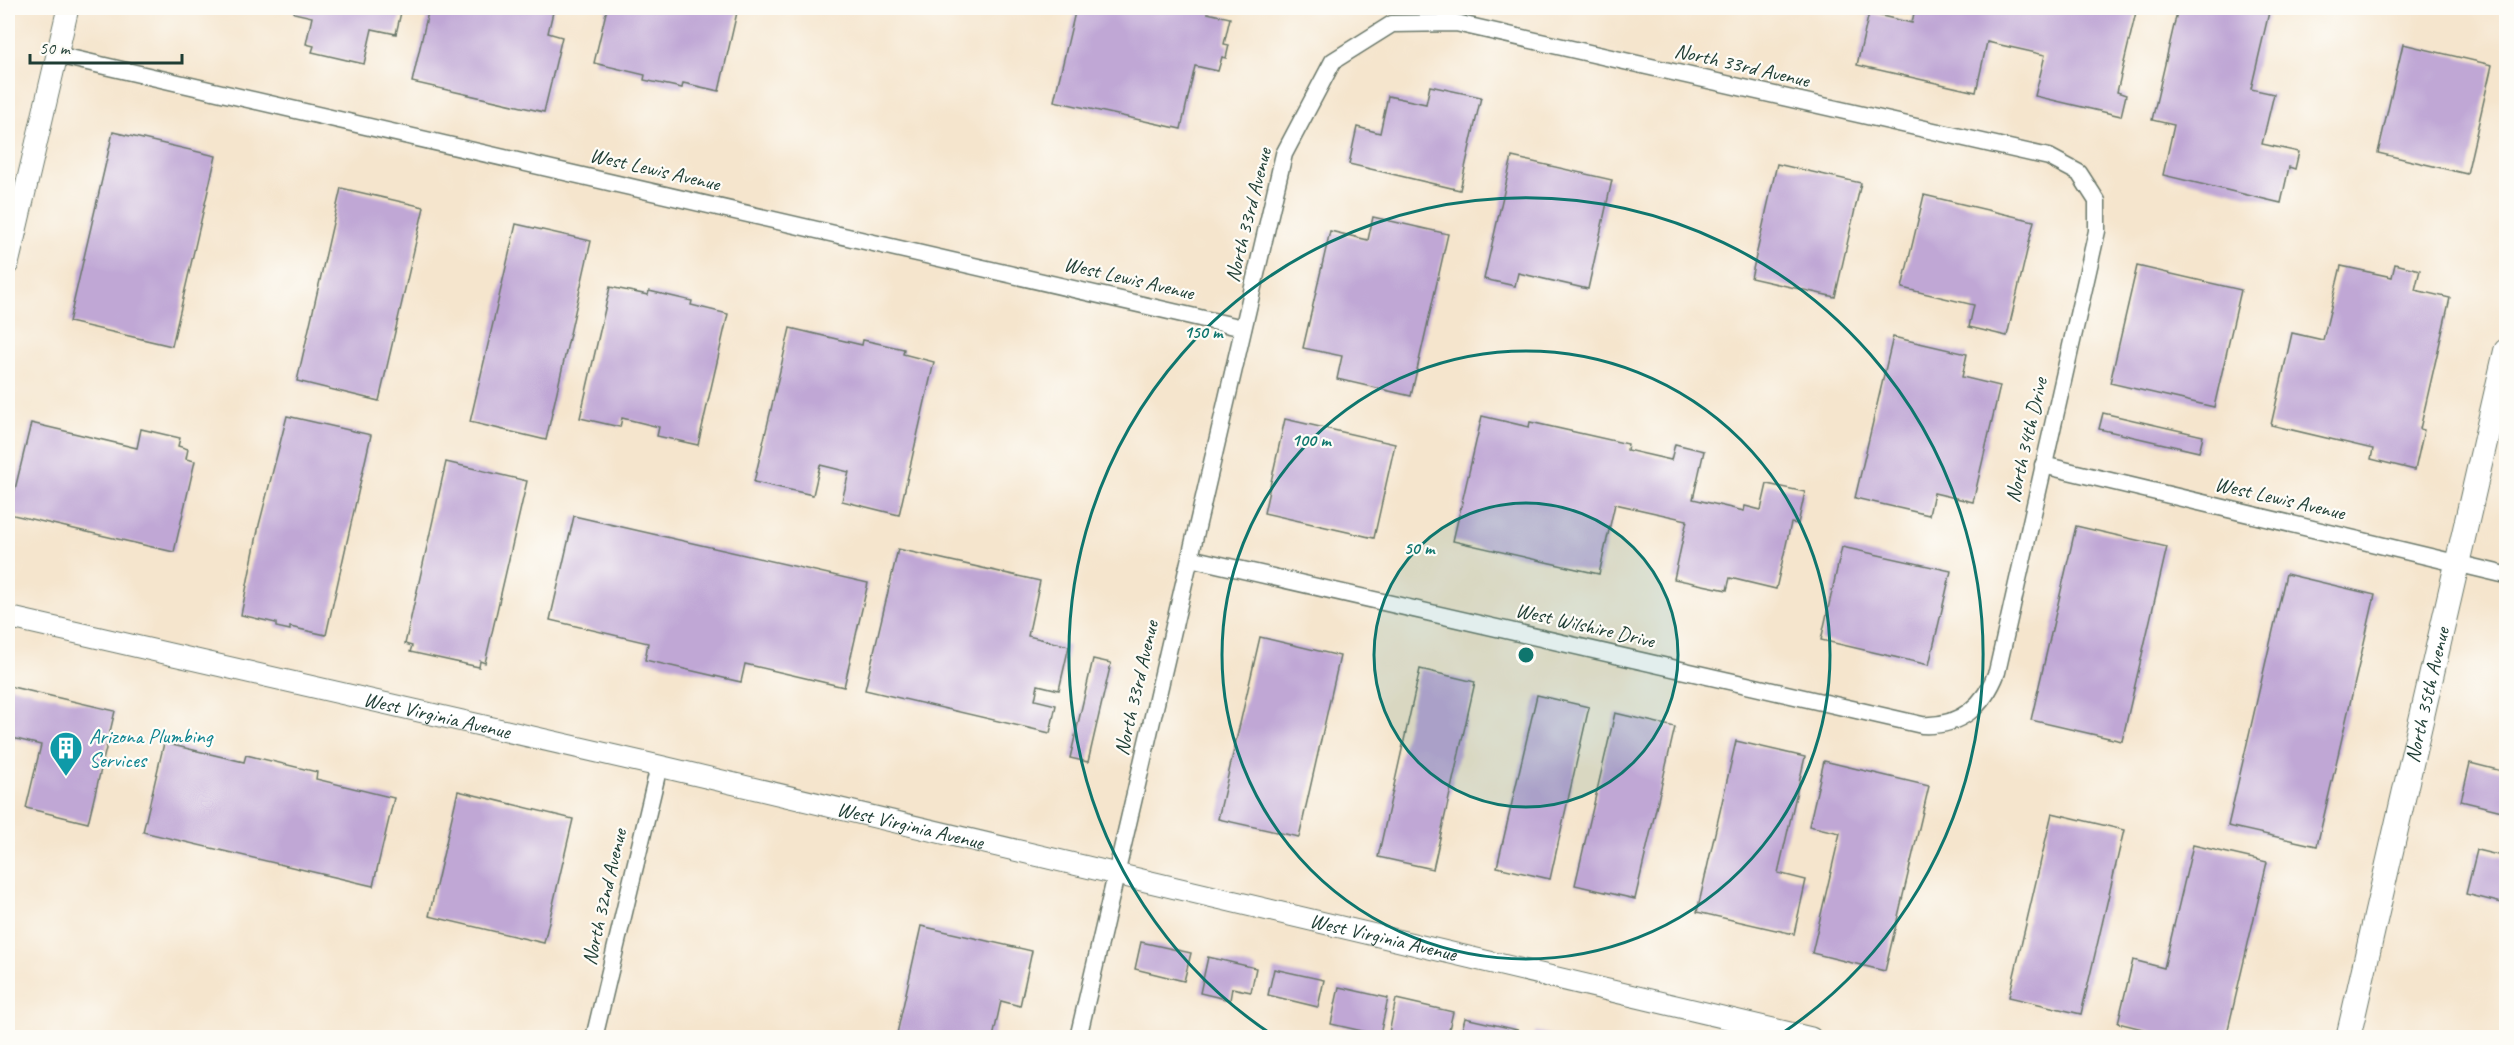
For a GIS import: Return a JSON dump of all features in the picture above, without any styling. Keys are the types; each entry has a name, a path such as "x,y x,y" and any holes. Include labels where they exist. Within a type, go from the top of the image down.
{"main road":[{"name":"North 35th Avenue","path":"2348,1038 2506,351"}],"street":[{"path":"8,264 68,8"},
{"name":"North 33rd Avenue","path":"1078,1038 1284,154 1334,61 1392,24 1456,23 2049,157 2079,173"},
{"name":"West Lewis Avenue","path":"57,55 1243,328"},
{"name":"North 34th Drive","path":"1969,714 1990,690 1997,672 2097,231 2097,201 2079,173"},
{"name":"West Lewis Avenue","path":"2043,465 2506,575"},
{"name":"West Wilshire Drive","path":"1190,558 1922,725 1948,724 1969,714"},
{"name":"West Virginia Avenue","path":"8,617 659,766 1811,1038"},
{"name":"North 32nd Avenue","path":"594,1038 659,766"}],"building":[{"path":"295,8 402,8 396,34 372,29 364,64 312,52 314,46 306,44 312,17 294,13"},
{"path":"429,8 554,8 548,33 562,37 544,112 412,82"},
{"path":"607,8 738,8 719,91 683,83 682,88 644,80 645,75 594,63"},
{"path":"1076,8 1209,8 1207,13 1230,18 1224,44 1229,45 1226,58 1222,57 1218,71 1195,66 1181,129 1054,101"},
{"path":"1915,8 2137,8 2117,92 2126,95 2121,116 2035,96 2045,55 1987,42 1976,92 1857,65 1869,13 1912,23"},
{"path":"2178,8 2270,8 2251,89 2274,94 2262,144 2299,152 2295,169 2289,167 2281,203 2163,175 2174,125 2152,120"},
{"path":"2298,8 2320,8 2318,13"},
{"path":"2403,44 2492,65 2467,174 2378,153"},
{"path":"1430,86 1481,97 1460,190 1349,164 1357,127 1380,133 1388,96 1426,104"},
{"path":"113,132 216,156 172,346 69,322"},
{"path":"1512,157 1612,180 1588,289 1518,273 1515,286 1484,279"},
{"path":"1777,164 1861,183 1835,297 1751,278"},
{"path":"341,188 424,207 379,401 297,381"},
{"path":"1924,195 2034,221 2007,336 1969,327 1974,305 1902,288"},
{"path":"1373,217 1448,234 1411,396 1337,379 1342,356 1303,348 1330,231 1368,240"},
{"path":"516,224 591,241 546,440 470,422"},
{"path":"2395,264 2420,270 2415,290 2450,298 2420,429 2424,430 2415,470 2371,459 2373,449 2271,425 2292,333 2323,340 2341,266 2392,277"},
{"path":"2137,266 2241,290 2214,407 2110,383"},
{"path":"610,287 648,295 649,291 692,301 691,305 728,314 698,445 657,436 659,427 622,418 620,427 580,418"},
{"path":"790,328 862,345 863,340 904,349 903,354 934,362 899,515 842,501 849,472 820,465 813,495 754,482"},
{"path":"1893,337 1967,354 1962,377 2000,386 1973,502 1934,493 1929,515 1855,498"},
{"path":"2103,413 2203,436 2199,452 2099,429"},
{"path":"287,416 371,435 326,635 290,627 290,630 276,627 276,623 241,615 259,525"},
{"path":"1482,416 1529,427 1530,422 1628,444 1627,450 1671,460 1675,444 1704,451 1693,499 1744,511 1745,506 1761,510 1767,484 1805,492 1798,524 1791,523 1776,589 1730,578 1727,590 1674,579 1687,520 1615,504 1599,574 1453,541"},
{"path":"1285,419 1395,444 1374,538 1264,513"},
{"path":"31,423 137,448 141,429 180,438 178,446 188,449 186,459 195,461 174,552 9,514"},
{"path":"446,462 527,481 485,663 480,661 479,667 410,652 412,646 405,644"},
{"path":"574,516 868,583 844,687 745,664 741,682 645,660 648,643 550,620"},
{"path":"2076,526 2167,547 2122,741 2031,720"},
{"path":"1842,547 1951,571 1929,665 1821,640"},
{"path":"898,549 1040,581 1028,636 1069,646 1059,690 1038,685 1035,700 1056,705 1050,733 865,690"},
{"path":"2286,574 2375,595 2317,846 2228,826"},
{"path":"1260,637 1340,656 1299,837 1218,819"},
{"path":"1093,659 1111,663 1088,762 1070,758"},
{"path":"1420,669 1475,682 1433,869 1378,857"},
{"name":"Arizona Plumbing Services","path":"8,686 115,711 88,823 26,808 41,745 8,737"},
{"path":"1537,695 1589,707 1550,879 1497,867"},
{"path":"1615,713 1675,727 1635,899 1575,885"},
{"path":"1736,741 1805,757 1778,873 1806,880 1794,934 1697,912"},
{"path":"164,743 244,762 246,755 317,772 316,779 394,798 373,886 143,832"},
{"path":"1824,761 1929,786 1885,971 1812,953 1840,833 1809,826"},
{"path":"2470,763 2506,772 2506,812 2461,801"},
{"path":"458,791 573,819 544,943 429,916"},
{"path":"2052,813 2124,830 2081,1014 2009,997"},
{"path":"2193,845 2267,862 2226,1038 2179,1038 2118,1023 2133,960 2164,968"},
{"path":"2477,850 2506,857 2506,904 2466,894"},
{"path":"921,926 1032,951 1020,1006 1001,1001 993,1038 896,1038"},
{"path":"1141,942 1191,953 1184,981 1135,969"},
{"path":"1208,957 1256,968 1251,992 1232,988 1230,1000 1200,993"},
{"path":"1274,969 1324,980 1318,1007 1268,995"},
{"path":"1339,987 1388,998 1380,1035 1331,1024"},
{"path":"1396,999 1453,1012 1447,1038 1388,1038"},
{"path":"1465,1018 1518,1030 1516,1038 1460,1038"},
{"path":"1535,1031 1560,1037 1560,1038 1533,1038"}],"place":[{"name":"Arizona Plumbing Services","path":"66,777"}]}
